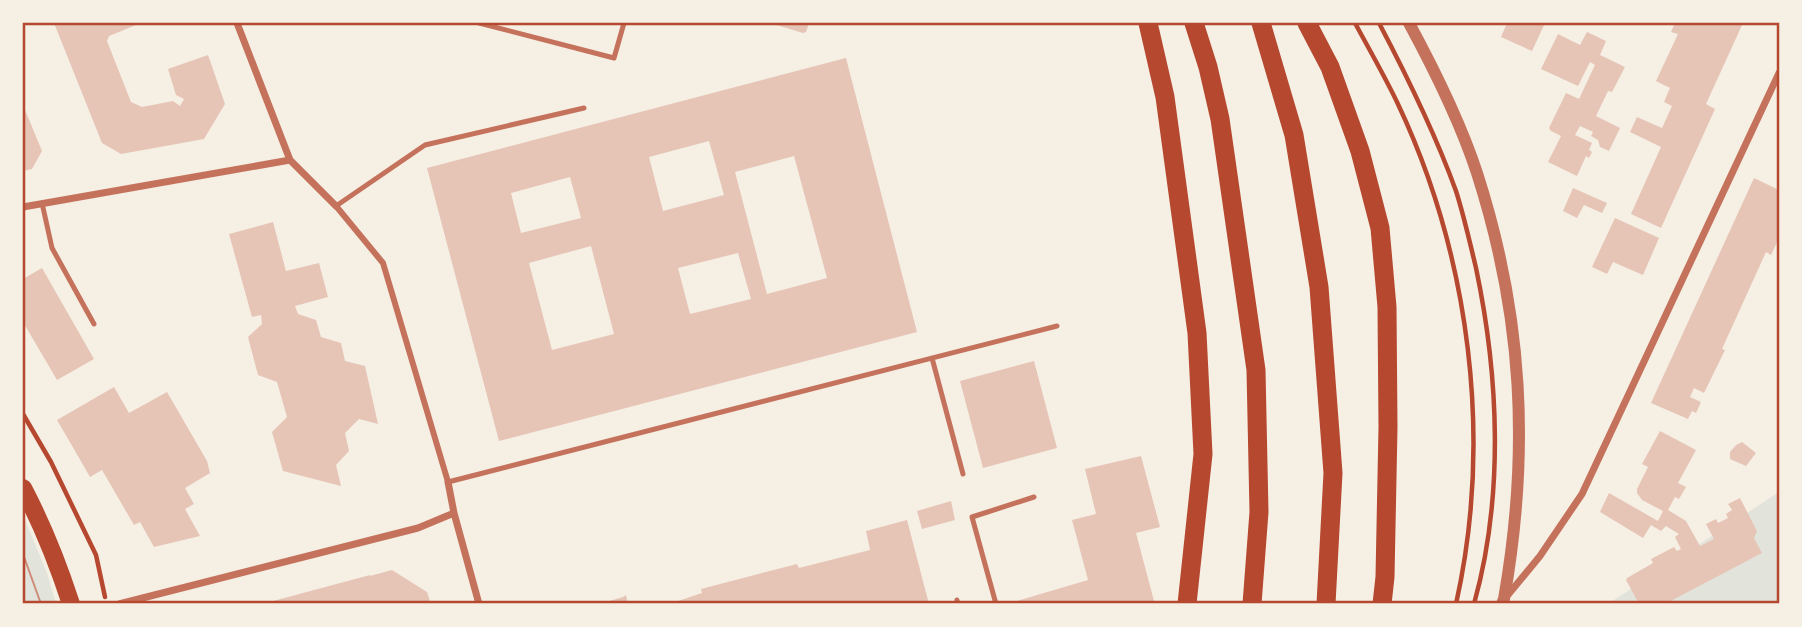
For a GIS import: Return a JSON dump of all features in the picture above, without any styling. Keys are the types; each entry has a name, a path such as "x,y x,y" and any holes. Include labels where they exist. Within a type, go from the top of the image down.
{"highway":[{"path":"1148,23 1165,97 1198,333 1203,454 1187,604"},
{"path":"1194,23 1208,66 1220,119 1256,370 1259,513 1252,604"},
{"path":"1261,23 1294,135 1319,287 1333,473 1326,604"},
{"path":"1307,23 1330,66 1360,151 1380,228 1387,307 1388,427 1382,604"}],"main road":[{"path":"23,488 57,560 71,604"}],"street":[{"path":"237,23 290,160 336,206 383,263 448,482 479,604"},
{"path":"1409,23 1452,109 1476,171 1507,289 1515,344 1520,439 1516,521 1504,602"},
{"path":"1504,602 1541,556 1582,494 1779,73"},
{"path":"23,207 290,160"},
{"path":"119,604 418,528 454,513"}],"lane":[{"path":"479,23 614,58 624,23"},
{"path":"336,206 425,145 584,108"},
{"path":"42,203 52,248 94,324"},
{"path":"448,482 1057,326"},
{"path":"932,358 963,474"},
{"path":"996,604 972,517 1034,497"}],"path":[{"path":"1355,23 1397,103 1433,193 1446,234 1464,321 1473,404 1474,448 1468,537 1456,604"},
{"path":"1379,23 1414,89 1452,182 1470,243 1490,349 1494,405 1493,483 1489,534 1474,604"},
{"path":"23,414 51,462 96,555 106,604"}],"shaded area":[{"path":"1779,492 1779,604 1608,604"},
{"path":"23,515 47,573 56,604 23,604"}],"building":[{"path":"54,23 141,23 109,36 107,41 131,102 142,107 173,101 180,106 184,99 176,95 168,69 208,55 225,104 204,139 121,154 102,143"},
{"path":"770,23 809,23 803,33"},
{"path":"1507,23 1545,23 1532,51 1501,37"},
{"path":"1675,23 1743,23 1706,104 1715,109 1661,228 1631,214 1661,147 1630,132 1637,117 1662,128 1672,106 1664,102 1670,88 1656,81 1678,34 1671,32"},
{"path":"1587,32 1606,41 1600,55 1625,67 1612,92 1608,91 1596,116 1620,128 1609,151 1600,147 1598,140 1591,136 1593,132 1580,126 1575,135 1592,143 1589,150 1592,152 1589,158 1586,156 1577,176 1548,162 1561,136 1549,128 1566,93 1579,99 1595,65 1590,62 1578,86 1541,69 1558,34 1580,45"},
{"path":"846,58 917,332 499,441 427,168","holes":["709,141 724,195 663,211 649,157","794,156 827,278 767,294 735,172","570,177 581,218 521,233 511,193","591,246 614,334 552,350 529,263","738,253 751,299 690,314 678,268"]},
{"path":"23,105 42,151 32,169 23,171"},
{"path":"1754,178 1779,190 1779,238 1771,255 1766,252 1704,393 1694,388 1690,397 1701,402 1696,413 1692,411 1688,419 1651,403"},
{"path":"1573,188 1607,203 1602,213 1584,205 1577,218 1563,211"},
{"path":"1615,218 1659,238 1643,275 1613,262 1607,274 1592,267"},
{"path":"273,222 286,271 319,263 328,297 295,306 298,314 316,320 321,337 341,343 345,361 365,366 378,424 359,419 345,433 349,451 336,465 341,486 283,471 272,432 287,417 277,382 258,375 248,337 262,324 261,315 252,317 229,234"},
{"path":"42,268 94,359 57,380 23,322 23,279"},
{"path":"1034,361 1057,448 983,468 960,381"},
{"path":"114,387 129,413 167,392 207,461 210,473 185,488 194,504 185,509 200,536 154,547 140,522 134,525 102,470 90,477 57,420"},
{"path":"1660,431 1696,450 1678,483 1686,487 1679,499 1675,497 1668,510 1686,521 1700,546 1714,539 1706,524 1716,519 1718,523 1728,518 1726,514 1732,510 1728,504 1740,498 1757,531 1754,538 1762,553 1665,604 1639,604 1627,578 1653,563 1651,559 1674,547 1677,551 1681,549 1675,537 1679,534 1666,526 1661,531 1651,525 1643,538 1600,512 1609,493 1658,521 1663,511 1642,500 1637,489 1648,467 1642,464"},
{"path":"1742,442 1756,453 1746,466 1730,459 1730,452"},
{"path":"1141,456 1160,527 1136,533 1154,601 1141,604 1007,604 1088,580 1072,520 1096,514 1085,469"},
{"path":"951,501 955,520 922,529 917,511"},
{"path":"907,520 929,604 669,604 702,593 701,589 797,564 799,568 870,550 866,531"},
{"path":"392,570 427,592 431,604 262,604 370,575"},
{"path":"626,595 628,604 599,604 623,597"}],"tram line":[{"path":"23,554 41,604"}]}
